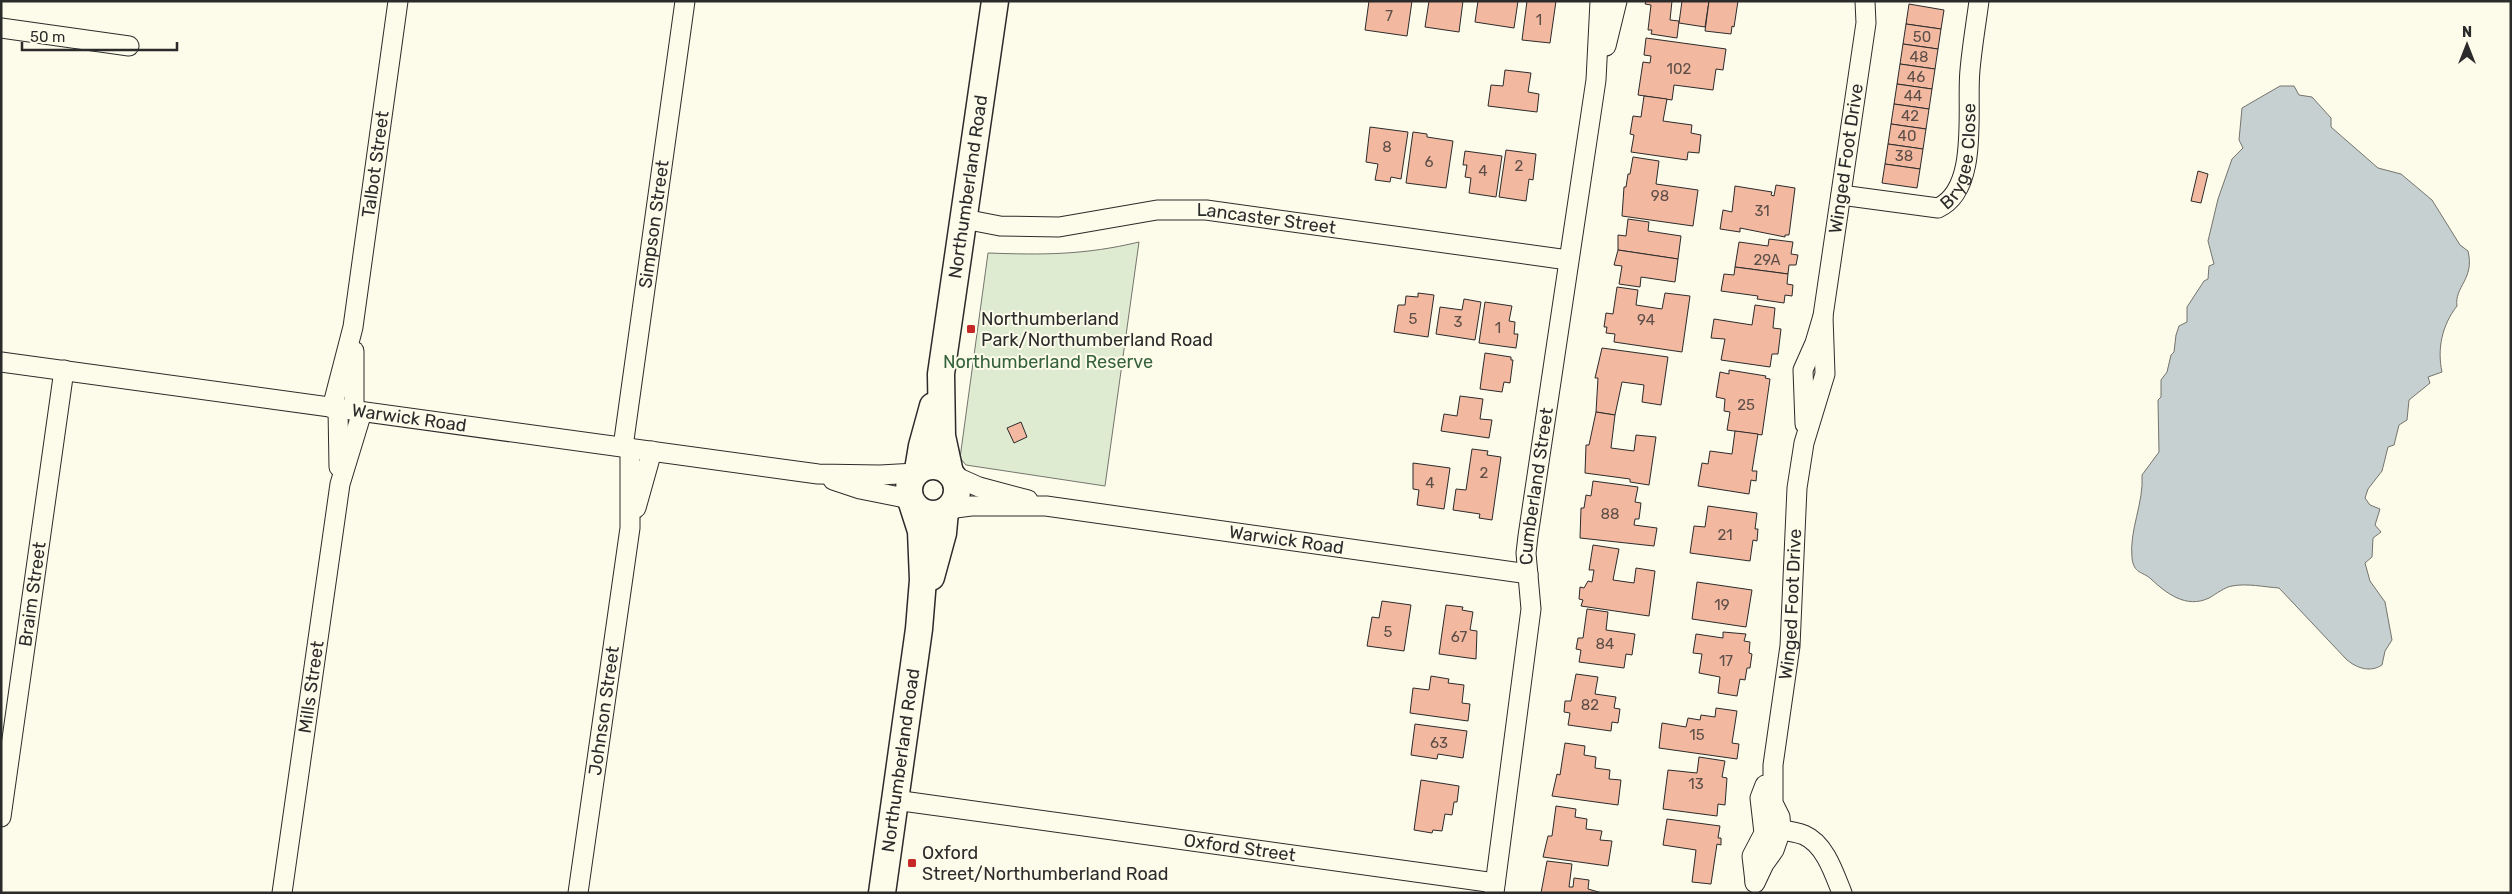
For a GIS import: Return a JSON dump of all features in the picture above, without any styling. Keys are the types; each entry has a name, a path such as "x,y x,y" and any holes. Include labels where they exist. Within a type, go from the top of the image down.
{"street":[{"name":"Talbot Street","path":"346,410 354,327 398,1"},
{"name":"Simpson Street","path":"627,448 685,1"},
{"name":"Northumberland Road","path":"917,471 942,374 995,1"},
{"name":"Cumberland Street","path":"1494,888 1530,624 1531,590 1526,553 1528,536 1596,80 1600,1"},
{"name":"Cumberland Street","path":"1596,80 1617,1"},
{"name":"Winged Foot Drive","path":"1773,828 1780,817 1773,803 1773,765 1790,646 1796,499 1804,443 1826,374 1823,316 1866,23 1865,1"},
{"name":"Brygee Close","path":"1841,195 1938,208 1946,205 1954,197 1961,180 1969,139 1969,71 1979,1"},
{"path":"1,28 129,46"},
{"name":"Lancaster Street","path":"964,219 1000,226 1050,228 1156,210 1206,210 1568,260"},
{"name":"Warwick Road","path":"1,362 818,474 917,471"},
{"name":"Braim Street","path":"1,817 64,370"},
{"name":"Northumberland Road","path":"942,374 942,436 951,474"},
{"name":"Mills Street","path":"282,893 340,484 346,410"},
{"name":"Johnson Street","path":"627,448 630,528"},
{"name":"Johnson Street","path":"578,893 630,528 652,452"},
{"path":"938,466 951,474 957,489 956,497 946,510 931,514 917,509 911,501 909,485 917,471 924,467 938,466"},
{"name":"Warwick Road","path":"818,474 860,489 911,501"},
{"name":"Warwick Road","path":"951,474 979,487 1046,506 1528,574"},
{"name":"Northumberland Road","path":"882,893 919,629 924,564 921,532 911,501"},
{"name":"Warwick Road","path":"946,510 971,506 1046,506"},
{"name":"Northumberland Road","path":"919,629 943,533 946,510"},
{"name":"Oxford Street","path":"895,800 1494,888"},
{"path":"1754,888 1764,864 1774,850 1773,828 1802,834 1813,840 1823,853 1842,893"}],"green space":[{"name":"Northumberland Reserve","path":"1139,242 1105,486 966,465 960,458 988,253 1082,252"}],"shaded area":[{"path":"2280,86 2294,86 2299,95 2312,97 2331,118 2331,127 2378,168 2401,174 2432,200 2460,245 2468,251 2469,269 2467,276 2458,293 2457,306 2444,329 2442,338 2440,355 2442,372 2428,377 2430,383 2409,400 2407,420 2399,425 2394,445 2388,447 2382,471 2368,489 2365,498 2370,505 2380,509 2375,525 2381,532 2373,538 2372,557 2365,563 2370,581 2385,602 2392,640 2385,651 2382,665 2373,669 2359,667 2346,659 2279,588 2238,585 2226,588 2201,601 2184,601 2170,594 2148,576 2139,572 2132,558 2133,537 2141,496 2142,475 2159,452 2158,400 2161,397 2161,380 2167,372 2171,355 2174,352 2179,326 2187,322 2187,307 2204,281 2208,279 2209,266 2214,264 2208,241 2218,199 2232,159 2243,148 2239,140 2242,108"}],"building":[{"path":"1369,1 1412,1 1407,36 1365,30"},
{"path":"1429,1 1463,1 1459,32 1425,27"},
{"path":"1478,1 1518,1 1514,28 1475,22"},
{"path":"1527,1 1556,1 1550,43 1522,40"},
{"path":"1646,1 1672,1 1670,20 1679,21 1677,38 1651,34 1652,30 1648,30 1651,5 1645,4"},
{"path":"1682,1 1709,1 1705,27 1679,23"},
{"path":"1709,1 1738,1 1731,34 1705,31"},
{"path":"1909,4 1944,10 1941,29 1906,24"},
{"path":"1906,24 1941,29 1938,49 1903,44"},
{"path":"1646,38 1726,49 1723,70 1716,69 1713,90 1674,85 1672,100 1638,95 1643,62 1650,63 1651,56 1644,55"},
{"path":"1903,44 1938,49 1935,69 1900,64"},
{"path":"1900,64 1935,69 1932,89 1897,84"},
{"path":"1505,70 1531,73 1528,92 1539,94 1537,112 1488,106 1491,85 1503,86"},
{"path":"1897,84 1932,89 1929,109 1894,104"},
{"path":"1644,96 1667,99 1663,121 1692,125 1691,133 1701,135 1699,153 1688,152 1687,160 1631,152 1634,135 1630,134 1633,116 1641,117"},
{"path":"1894,104 1929,109 1926,129 1891,124"},
{"path":"1891,124 1926,129 1923,149 1888,144"},
{"path":"1370,127 1408,132 1401,179 1391,177 1390,182 1375,180 1378,164 1366,162"},
{"path":"1413,132 1427,134 1427,137 1453,141 1446,188 1406,183"},
{"path":"1888,144 1923,149 1920,169 1885,164"},
{"path":"1506,150 1536,154 1533,180 1529,179 1526,201 1499,197"},
{"path":"1465,151 1502,156 1496,197 1469,193 1471,178 1465,177 1467,165 1463,165"},
{"path":"1633,157 1659,161 1656,184 1698,190 1693,226 1622,216 1624,187 1626,187 1628,174 1630,174"},
{"path":"1885,164 1920,169 1917,188 1882,183"},
{"path":"2198,171 2208,174 2201,203 2191,201"},
{"path":"1776,185 1795,188 1789,235 1785,235 1785,237 1740,228 1740,232 1720,229 1723,210 1732,212 1735,186 1772,192 1771,195 1774,196"},
{"path":"1628,219 1649,222 1648,231 1681,236 1678,259 1618,250 1618,235 1626,236"},
{"path":"1769,239 1793,242 1791,254 1798,255 1796,265 1789,265 1788,274 1735,267 1739,242 1768,246"},
{"path":"1618,250 1678,259 1675,282 1641,277 1640,287 1619,284 1622,266 1614,265"},
{"path":"1735,267 1788,274 1787,284 1793,285 1792,296 1785,295 1784,303 1757,299 1758,296 1721,291 1724,274 1734,275"},
{"path":"1617,287 1638,290 1636,305 1662,309 1665,293 1690,296 1682,352 1614,342 1615,334 1606,333 1607,327 1604,327 1606,313 1613,314"},
{"path":"1418,293 1434,295 1428,337 1394,332 1398,305 1405,305 1406,296 1418,297"},
{"path":"1464,299 1481,302 1475,340 1436,334 1440,307 1462,310"},
{"path":"1485,302 1512,306 1509,321 1515,322 1514,334 1518,334 1516,348 1479,343"},
{"path":"1755,305 1775,308 1773,328 1781,329 1778,354 1772,354 1770,367 1721,360 1725,339 1711,338 1714,319 1752,325"},
{"path":"1602,348 1668,357 1661,405 1642,402 1644,385 1622,382 1615,415 1596,412 1598,378 1595,378"},
{"path":"1485,353 1511,357 1511,360 1513,360 1510,383 1504,382 1502,392 1480,389"},
{"path":"1729,370 1766,376 1765,378 1770,379 1762,435 1727,430 1730,412 1724,411 1725,399 1716,397 1720,372 1729,374"},
{"path":"1460,396 1483,399 1480,419 1492,420 1489,438 1441,431 1444,414 1457,416"},
{"path":"1596,412 1615,415 1611,448 1634,451 1636,435 1656,437 1649,485 1630,482 1630,479 1585,473 1586,445 1589,445"},
{"path":"1021,422 1027,437 1014,443 1007,428"},
{"path":"1735,431 1758,434 1752,471 1757,471 1756,481 1751,480 1749,494 1698,486 1702,463 1708,464 1710,451 1732,454"},
{"path":"1472,449 1488,451 1487,455 1501,457 1492,520 1479,518 1480,514 1453,510 1456,489 1466,490"},
{"path":"1413,463 1450,468 1444,509 1417,505 1419,490 1413,489"},
{"path":"1593,481 1638,487 1635,502 1641,503 1639,519 1635,519 1634,525 1657,528 1654,546 1580,538 1581,508 1584,508 1586,495 1591,496"},
{"path":"1708,506 1757,513 1755,529 1758,529 1757,541 1753,540 1750,561 1690,553 1694,526 1705,527"},
{"path":"1593,545 1619,549 1613,580 1634,583 1636,568 1655,571 1649,616 1581,606 1583,600 1579,599 1580,587 1584,588 1588,581 1592,582 1594,570 1589,570"},
{"path":"1697,582 1752,590 1746,627 1692,619"},
{"path":"1382,601 1411,605 1404,651 1367,646 1372,617 1379,618"},
{"path":"1446,605 1463,607 1462,610 1473,612 1470,630 1477,631 1476,659 1439,654"},
{"path":"1587,609 1608,612 1606,630 1635,634 1632,655 1626,654 1624,668 1579,662 1581,650 1576,649 1578,638 1583,638"},
{"path":"1723,632 1746,634 1744,641 1750,642 1749,653 1752,654 1750,668 1747,668 1745,680 1740,679 1737,696 1718,693 1720,677 1699,673 1702,654 1693,653 1696,634 1723,638"},
{"path":"1576,674 1598,677 1595,694 1616,697 1614,708 1620,709 1618,723 1612,722 1611,731 1568,725 1570,713 1564,712 1565,701 1571,701"},
{"path":"1431,676 1449,679 1448,683 1464,685 1462,703 1470,704 1468,721 1410,713 1413,688 1429,690"},
{"path":"1716,708 1737,711 1732,743 1739,744 1737,759 1659,748 1662,723 1686,727 1688,718 1700,720 1701,715 1715,717"},
{"path":"1415,724 1467,731 1463,758 1438,754 1437,759 1411,755"},
{"path":"1565,743 1585,746 1584,755 1596,757 1595,768 1610,770 1609,779 1621,780 1618,805 1552,796 1557,774 1560,775"},
{"path":"1699,757 1725,761 1722,777 1727,778 1725,805 1718,804 1717,816 1663,809 1668,770 1697,773"},
{"path":"1421,780 1459,786 1457,802 1454,802 1452,815 1445,814 1442,831 1433,830 1432,833 1414,830"},
{"path":"1556,806 1576,809 1575,817 1587,819 1586,829 1602,831 1600,840 1612,841 1608,866 1543,857 1548,836 1552,836"},
{"path":"1667,819 1720,826 1718,838 1721,838 1721,845 1717,844 1711,884 1692,882 1696,850 1663,845"},
{"path":"1547,861 1572,864 1569,887 1573,887 1574,878 1589,880 1588,889 1602,893 1541,893"}],"place":[{"name":"Northumberland Park/Northumberland Road","path":"971,329"},
{"name":"Oxford Street/Northumberland Road","path":"912,863"}]}
